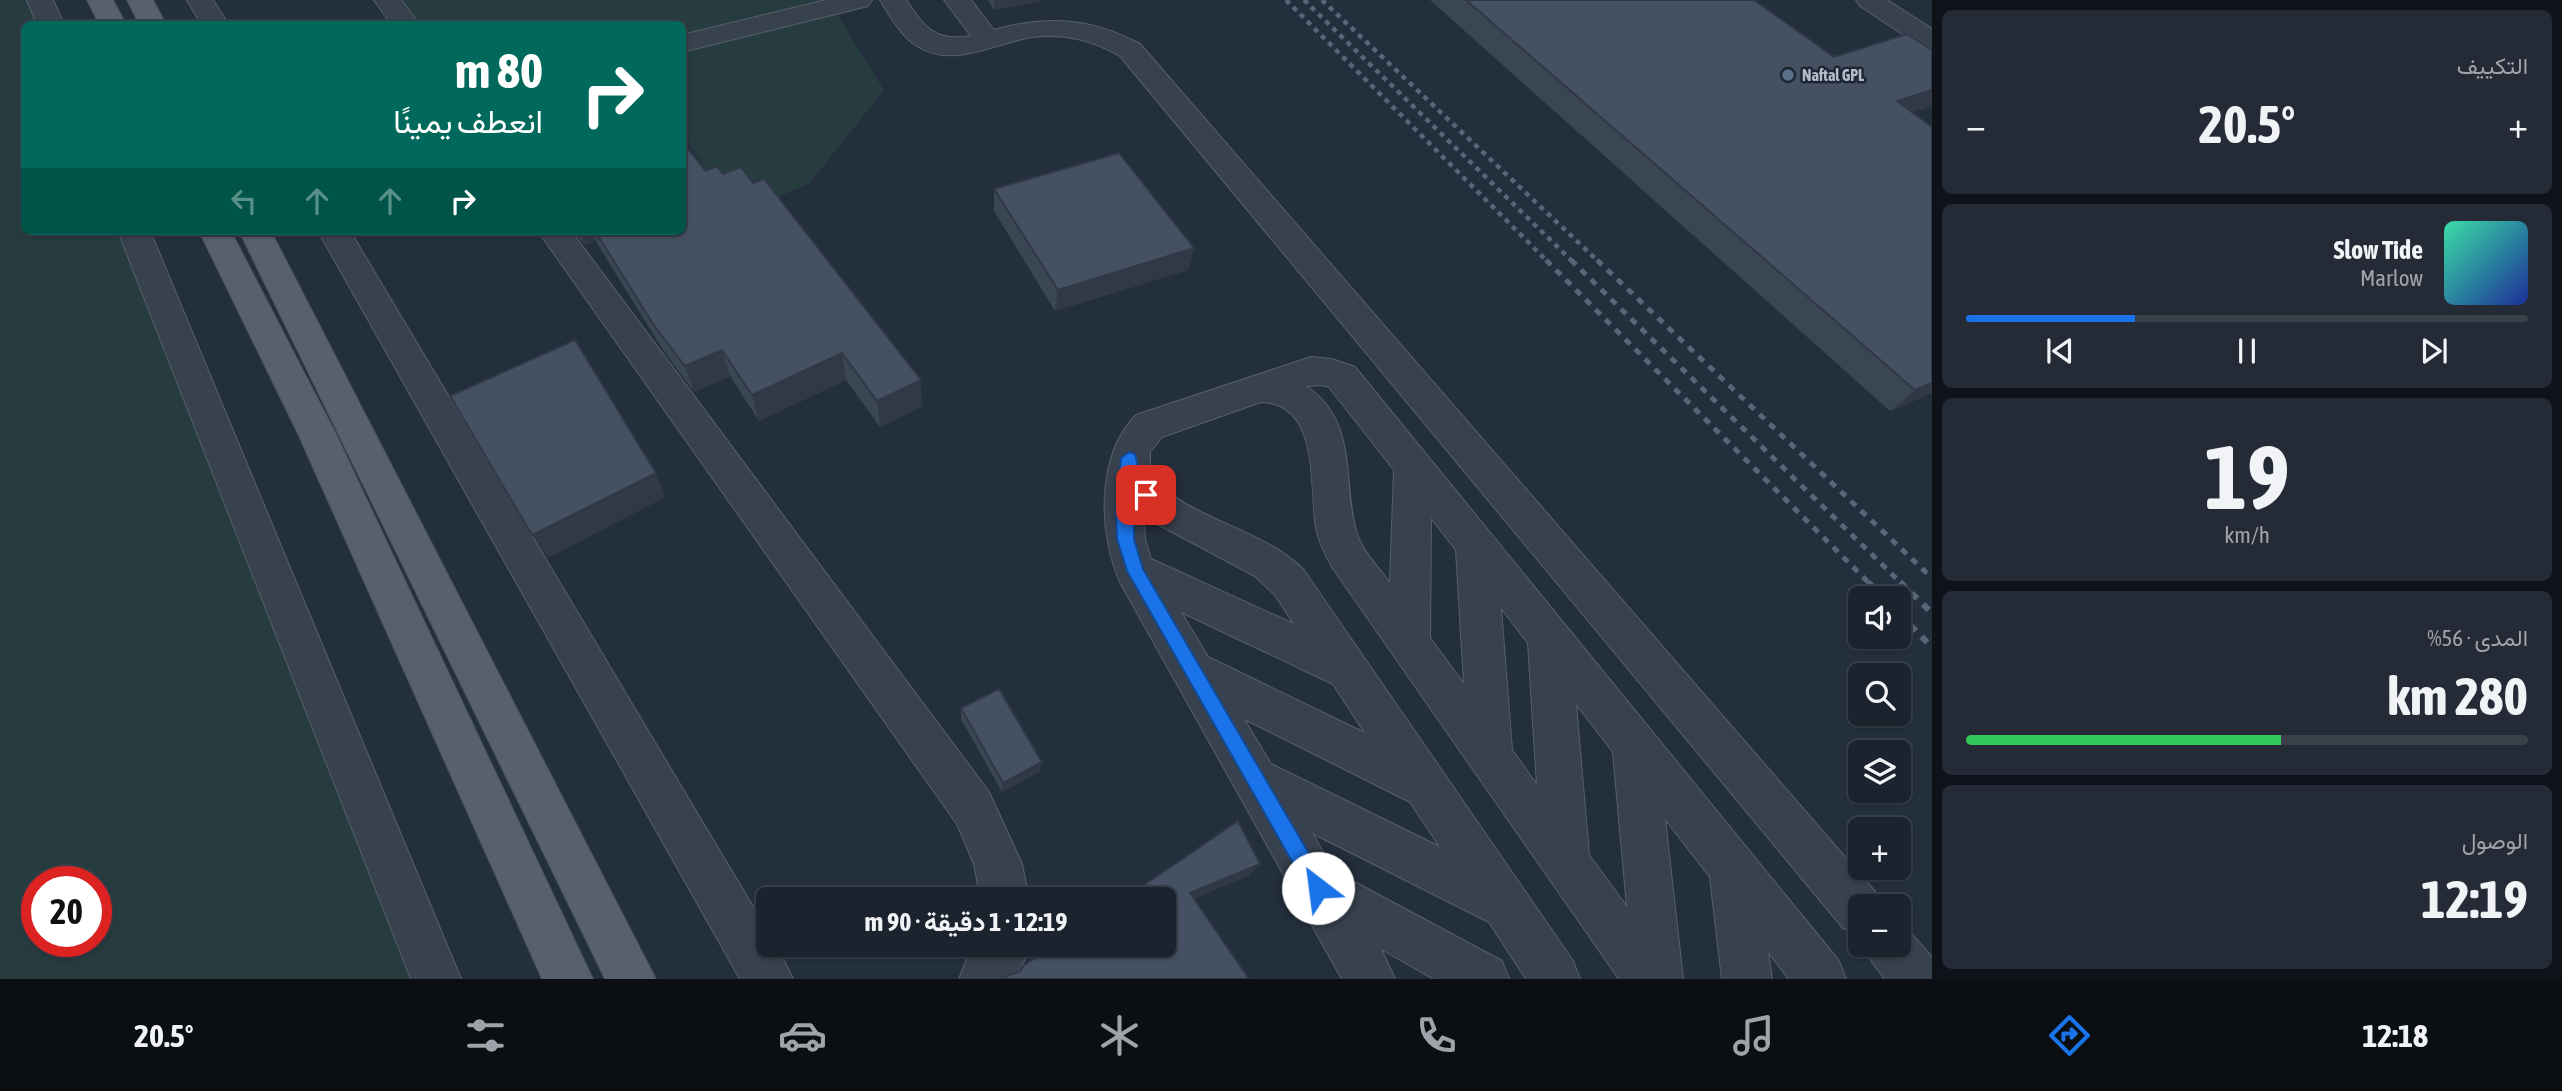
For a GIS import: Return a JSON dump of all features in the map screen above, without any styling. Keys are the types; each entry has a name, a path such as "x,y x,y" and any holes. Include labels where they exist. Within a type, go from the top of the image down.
{"main road":[{"path":"100,0 110,21"},
{"path":"140,0 150,21"},
{"path":"217,235 317,435 568,979"},
{"path":"257,235 631,979"}],"street":[{"path":"40,0 49,21"},
{"path":"200,0 212,21"},
{"path":"387,0 403,21"},
{"path":"686,43 859,0"},
{"path":"893,0 914,30 933,44 965,46 1032,29 1067,28 1100,33 1130,50 1848,897"},
{"path":"957,0 988,40"},
{"path":"1870,0 1932,41"},
{"path":"136,235 436,979"},
{"path":"336,235 768,979"},
{"path":"557,235 973,808 994,849 1004,887"},
{"path":"1370,979 1135,571 1125,539 1124,512 1129,458 1136,438 1149,426 1305,372 1329,369 1342,377 1821,979"},
{"path":"1260,388 1277,388 1299,399 1316,419 1328,444 1336,530 1346,555 1649,979"},
{"path":"1129,458 1135,484 1158,505 1268,563 1289,582 1555,979"},
{"path":"1409,644 1413,467"},
{"path":"1476,545 1490,756"},
{"path":"1135,571 1348,670"},
{"path":"1549,637 1566,863"},
{"path":"1194,672 1426,786"},
{"path":"1635,746 1658,979"},
{"path":"1255,780 1505,905"},
{"path":"1733,869 1747,979"},
{"path":"1318,888 1484,979"},
{"path":"984,979 1001,957"},
{"path":"1899,957 1918,979"}],"green space":[{"path":"0,0 29,0 37,21 21,21 21,235 121,235 410,979 0,979"},
{"path":"401,0 828,0 884,90 809,184 755,206 729,202 686,139 686,21 417,21"}],"building":[{"path":"1466,0 1754,0 1834,57 1907,34 1932,50 1932,90 1897,101 1932,127 1932,383 1915,390"},
{"path":"686,147 706,171 717,166 723,174 741,167 753,183 764,179 921,380 877,401 842,353 752,395 722,350 685,366 653,324 597,235 686,235"},
{"path":"1119,153 1194,248 1058,290 994,189"},
{"path":"575,340 656,473 532,535 450,396"},
{"path":"999,689 1042,762 1003,783 961,708"},
{"path":"1238,821 1260,864 1190,893 1249,979 1003,979 1020,972 1023,966 1036,957 1176,957 1176,887 1141,887"}],"railway":[{"path":"1286,0 1872,586"},
{"path":"1304,0 1573,262"},
{"path":"1322,0 1599,262"},
{"path":"1571,260 1902,584"},
{"path":"1597,260 1932,578"},
{"path":"1900,582 1932,613"},
{"path":"1911,626 1932,647"}],"place":[{"name":"Naftal GPL","path":"1788,75"}],"route":[{"path":"1146,495 1135,484 1129,458 1124,512 1125,539 1135,571 1318,888"}]}
